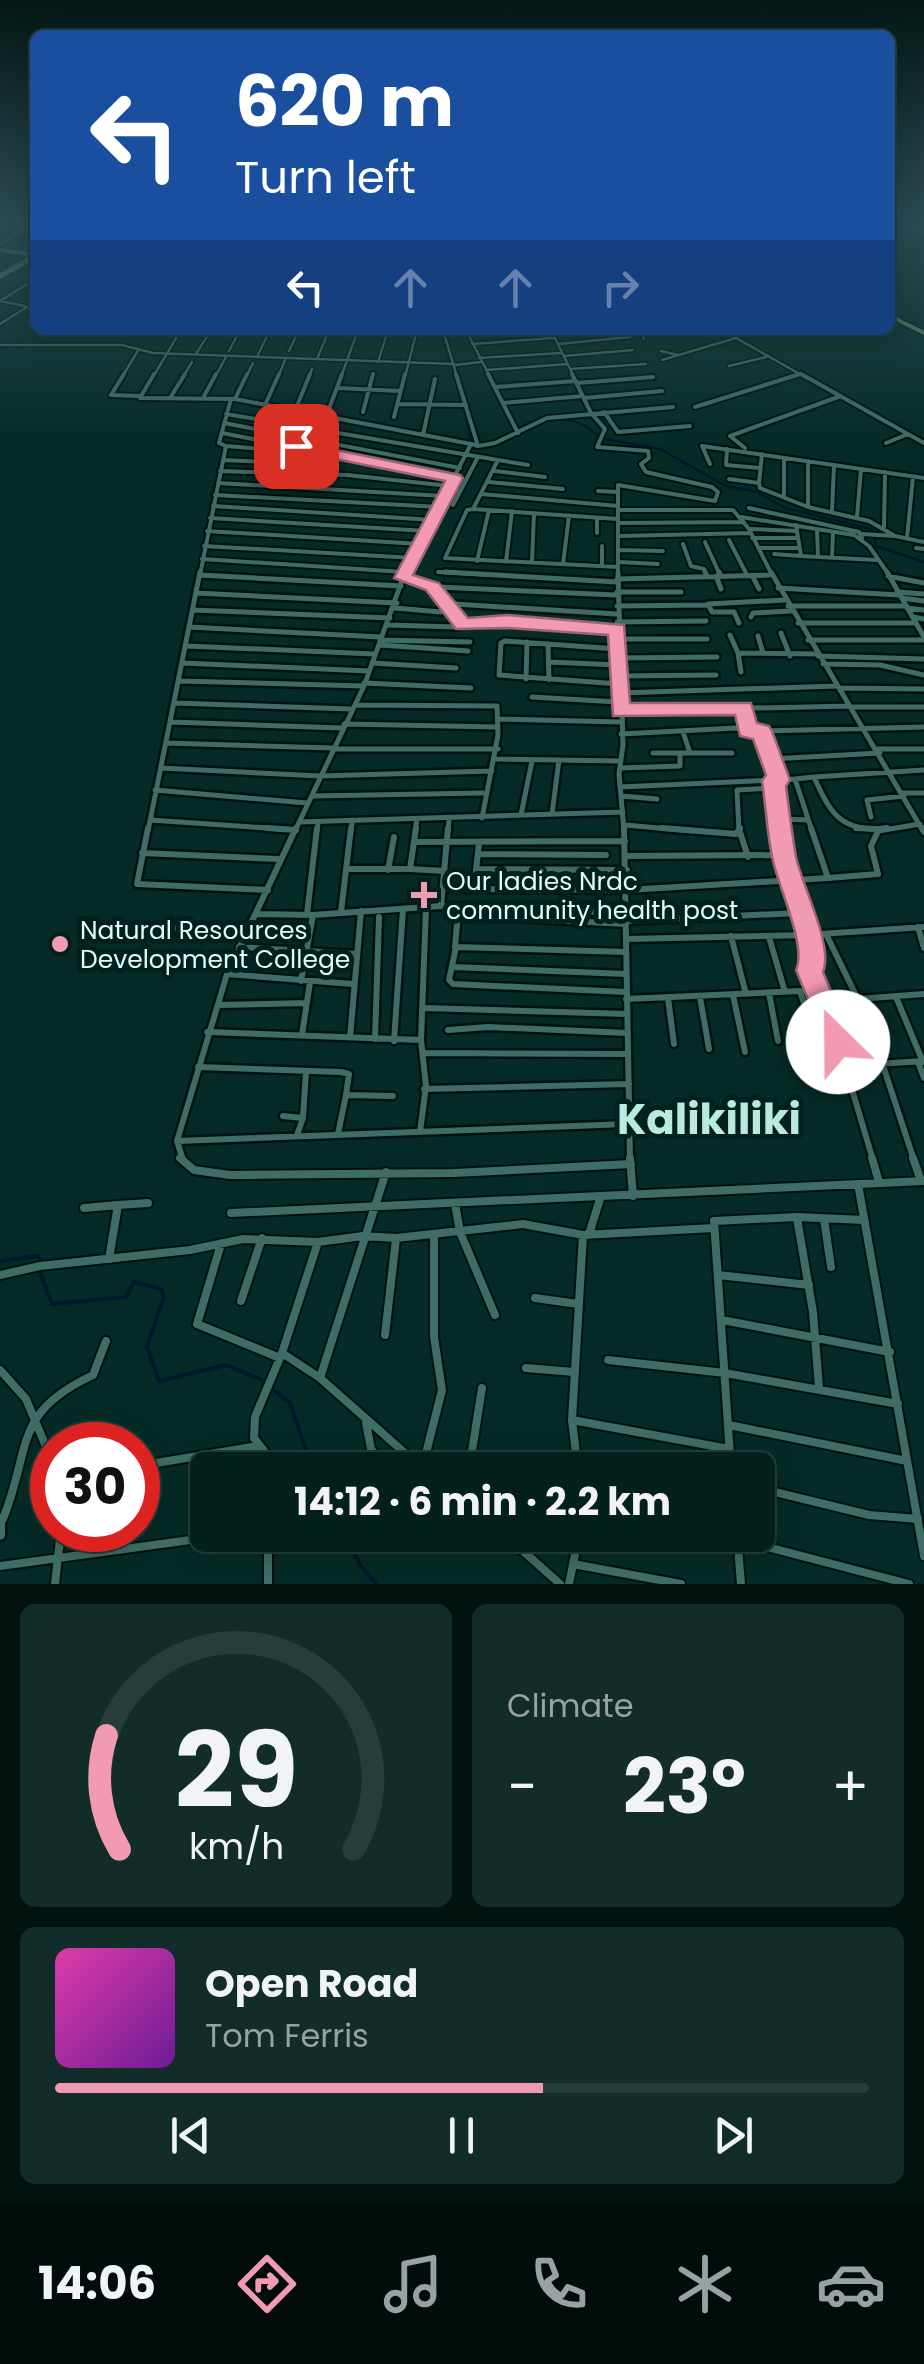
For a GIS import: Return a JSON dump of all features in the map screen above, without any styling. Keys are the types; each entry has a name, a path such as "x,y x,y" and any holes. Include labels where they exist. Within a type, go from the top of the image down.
{"main road":[{"path":"895,318 924,332"}],"street":[{"path":"0,301 28,306"},
{"path":"0,324 28,306"},
{"path":"138,396 178,335"},
{"path":"196,354 208,335"},
{"path":"203,398 237,335"},
{"path":"256,357 267,335"},
{"path":"289,352 297,335"},
{"path":"317,360 327,335"},
{"path":"326,417 356,335"},
{"path":"378,362 386,335"},
{"path":"394,417 416,335"},
{"path":"445,335 474,445 403,579 396,606 354,707 239,947 207,1032 177,1141 180,1157 208,1174 631,1164"},
{"path":"468,335 518,433"},
{"path":"554,335 590,414 606,429 598,447 648,451 647,462 640,464 646,472 712,487 718,492 714,501 620,484 618,492 620,787 627,870 627,1124 633,1196"},
{"path":"642,335 644,339"},
{"path":"731,335 924,443"},
{"path":"472,344 630,338"},
{"path":"662,360 736,338"},
{"path":"512,341 518,356"},
{"path":"0,346 139,348 166,354 228,353 408,364 633,350"},
{"path":"139,348 111,396 233,399 474,445 487,446 548,418 673,406"},
{"path":"661,351 670,350 678,356"},
{"path":"729,366 769,356"},
{"path":"265,405 286,358"},
{"path":"170,398 192,362"},
{"path":"252,363 226,414 227,423 219,444 284,452"},
{"path":"486,370 646,364"},
{"path":"295,411 312,369"},
{"path":"362,412 373,374"},
{"path":"695,408 801,374"},
{"path":"495,387 652,377"},
{"path":"423,436 435,379"},
{"path":"545,384 552,399"},
{"path":"338,388 400,391"},
{"path":"503,403 662,391"},
{"path":"746,448 730,436 841,396"},
{"path":"397,404 466,404"},
{"path":"604,412 618,432 690,426"},
{"path":"226,414 528,466"},
{"path":"227,423 460,468"},
{"path":"223,433 454,478"},
{"path":"886,443 908,434"},
{"path":"226,446 137,884 268,890"},
{"path":"710,464 702,446 924,478"},
{"path":"727,449 726,465 760,468"},
{"path":"762,454 760,488 808,506 857,517 896,536"},
{"path":"452,506 478,457"},
{"path":"784,458 784,495"},
{"path":"223,460 332,465"},
{"path":"473,509 498,460"},
{"path":"808,461 808,506"},
{"path":"832,511 834,465"},
{"path":"857,517 861,468"},
{"path":"494,470 546,477"},
{"path":"220,471 346,476 450,486"},
{"path":"884,528 885,472"},
{"path":"907,538 913,476"},
{"path":"729,479 759,482"},
{"path":"488,482 563,489"},
{"path":"218,483 446,496"},
{"path":"598,491 618,492"},
{"path":"215,494 440,507"},
{"path":"481,494 618,508 726,509 742,519 817,656 879,751 924,832"},
{"path":"213,506 432,520"},
{"path":"749,508 833,532 896,536 924,546"},
{"path":"658,564 602,566 444,557 467,510 473,509 618,521 685,522 772,515 862,536 924,639 808,640"},
{"path":"478,561 489,510"},
{"path":"682,510 685,522"},
{"path":"506,562 512,511"},
{"path":"532,562 534,512"},
{"path":"563,564 569,516"},
{"path":"210,518 426,531"},
{"path":"597,518 597,533"},
{"path":"796,523 801,556"},
{"path":"818,528 818,557"},
{"path":"618,536 797,531"},
{"path":"207,532 420,544"},
{"path":"832,557 833,532"},
{"path":"751,534 798,538"},
{"path":"729,540 759,590"},
{"path":"824,540 832,541"},
{"path":"705,542 721,589"},
{"path":"683,544 691,566 702,567 708,576"},
{"path":"204,546 414,558"},
{"path":"602,546 602,566"},
{"path":"916,548 924,546"},
{"path":"757,548 800,548"},
{"path":"618,550 663,551"},
{"path":"774,554 876,560"},
{"path":"202,559 403,579 433,586 617,594 682,592"},
{"path":"438,572 617,581 770,575"},
{"path":"200,574 403,579"},
{"path":"738,576 743,586"},
{"path":"888,576 924,583"},
{"path":"694,577 696,586"},
{"path":"433,586 461,623"},
{"path":"778,588 924,594"},
{"path":"196,593 441,612"},
{"path":"900,595 924,602"},
{"path":"455,604 617,618 709,608 924,610"},
{"path":"751,617 753,612 788,606"},
{"path":"193,610 457,627 461,623 617,618 709,620 709,608"},
{"path":"709,608 733,611 739,623"},
{"path":"798,623 918,624 924,619"},
{"path":"189,627 468,651"},
{"path":"780,633 790,656"},
{"path":"730,635 741,672"},
{"path":"758,636 764,653"},
{"path":"618,639 707,639"},
{"path":"381,641 470,642"},
{"path":"526,679 527,642"},
{"path":"618,649 500,643 498,675 549,680 716,675"},
{"path":"548,644 549,680"},
{"path":"187,646 375,654"},
{"path":"738,652 924,659"},
{"path":"549,662 717,657"},
{"path":"372,662 456,668"},
{"path":"183,663 368,671"},
{"path":"823,664 880,665 924,675"},
{"path":"179,681 471,688"},
{"path":"620,692 924,689"},
{"path":"532,697 620,707 924,707"},
{"path":"174,702 494,706 499,718 498,749 482,818"},
{"path":"744,708 748,731"},
{"path":"499,718 620,722"},
{"path":"170,722 498,727"},
{"path":"621,734 924,727"},
{"path":"682,731 690,753"},
{"path":"761,731 776,783 784,855 813,965 809,970 812,983 832,1018 879,1182"},
{"path":"166,743 498,749"},
{"path":"771,758 924,749"},
{"path":"654,753 732,753"},
{"path":"496,759 680,766 680,753"},
{"path":"521,814 532,760"},
{"path":"552,814 560,760"},
{"path":"160,768 320,776 492,771"},
{"path":"736,790 795,778 924,770"},
{"path":"795,778 828,878"},
{"path":"814,778 827,812 859,831 921,822"},
{"path":"736,782 740,832 748,857"},
{"path":"620,787 776,783"},
{"path":"155,790 306,804"},
{"path":"312,796 485,793"},
{"path":"870,817 867,800 924,793"},
{"path":"621,796 657,799"},
{"path":"150,820 297,826 623,812"},
{"path":"410,869 417,819"},
{"path":"441,906 449,819"},
{"path":"782,819 807,820"},
{"path":"302,1035 318,823"},
{"path":"341,912 352,823"},
{"path":"624,825 740,832"},
{"path":"443,888 627,890 878,874 871,846 879,829"},
{"path":"388,870 394,837"},
{"path":"414,842 624,842"},
{"path":"474,889 479,844"},
{"path":"142,853 280,859"},
{"path":"480,854 606,855"},
{"path":"626,856 784,855"},
{"path":"478,868 627,870"},
{"path":"346,869 444,871"},
{"path":"257,914 441,906 504,918 626,919 798,913"},
{"path":"420,1132 426,908"},
{"path":"394,1040 403,909"},
{"path":"458,909 626,919"},
{"path":"458,909 449,980 452,984 668,998 801,992 818,1047"},
{"path":"350,1038 361,911"},
{"path":"374,1039 379,917"},
{"path":"626,939 806,935 921,927 924,948"},
{"path":"152,931 173,928 248,932"},
{"path":"231,1213 533,1198 600,1199 708,1188 922,1181 883,1064 826,934"},
{"path":"731,936 746,994"},
{"path":"769,936 785,992"},
{"path":"239,947 356,954"},
{"path":"456,947 626,952"},
{"path":"452,967 626,974"},
{"path":"228,974 353,984"},
{"path":"769,992 778,1041"},
{"path":"858,1000 924,994"},
{"path":"733,995 745,1052"},
{"path":"700,997 709,1049"},
{"path":"896,997 922,1062 924,1078"},
{"path":"668,998 674,1044"},
{"path":"218,1005 306,1003"},
{"path":"423,1008 627,1014"},
{"path":"448,1030 488,1027 627,1033"},
{"path":"207,1032 421,1040"},
{"path":"425,1053 628,1054"},
{"path":"846,1066 922,1062"},
{"path":"198,1068 347,1070 338,1134"},
{"path":"297,1135 303,1118 306,1072"},
{"path":"424,1089 629,1084"},
{"path":"346,1095 393,1096"},
{"path":"283,1116 303,1118"},
{"path":"177,1141 627,1124"},
{"path":"320,1378 386,1172"},
{"path":"858,1184 924,1556"},
{"path":"576,1452 572,1420 578,1304 586,1235 600,1199"},
{"path":"84,1208 148,1203"},
{"path":"455,1204 460,1232 496,1316"},
{"path":"109,1259 118,1205"},
{"path":"796,1218 819,1388"},
{"path":"824,1219 830,1267"},
{"path":"729,1452 714,1222 864,1220"},
{"path":"0,1275 262,1238 318,1242 363,1236 396,1238 523,1224 586,1235 714,1228"},
{"path":"427,1452 442,1390 434,1337 434,1235"},
{"path":"241,1300 262,1238"},
{"path":"384,1335 396,1238"},
{"path":"264,1452 253,1429 255,1416 281,1356 318,1242"},
{"path":"220,1244 197,1324 281,1356 320,1378 402,1452"},
{"path":"718,1275 808,1285"},
{"path":"535,1298 578,1304"},
{"path":"722,1320 890,1352"},
{"path":"0,1535 26,1430 34,1416 63,1388 93,1375 106,1341"},
{"path":"608,1360 726,1373 898,1404"},
{"path":"526,1368 574,1372"},
{"path":"0,1370 14,1379 36,1422"},
{"path":"472,1452 482,1388"},
{"path":"572,1420 729,1449"},
{"path":"366,1423 373,1452"},
{"path":"728,1425 908,1462"},
{"path":"160,1462 258,1446"},
{"path":"775,1492 869,1515 918,1519"},
{"path":"0,1566 190,1540"},
{"path":"775,1547 909,1584"},
{"path":"55,1584 59,1552"},
{"path":"268,1552 268,1584"},
{"path":"524,1552 560,1584"},
{"path":"569,1584 575,1552"},
{"path":"738,1552 740,1584"},
{"path":"573,1564 681,1584"}],"waterway":[{"path":"443,335 451,362"},
{"path":"465,410 471,442"},
{"path":"559,419 577,422"},
{"path":"580,423 600,436"},
{"path":"521,433 534,426"},
{"path":"504,440 517,435"},
{"path":"605,439 660,449 726,486 757,492 785,508 871,529 874,533"},
{"path":"472,447 497,444"},
{"path":"874,536 876,546 924,562"},
{"path":"0,1261 38,1256 41,1261"},
{"path":"40,1272 52,1304 126,1297 134,1282 161,1289 164,1296 147,1347 159,1381 226,1365 262,1380"},
{"path":"275,1391 290,1403 307,1452"},
{"path":"354,1552 376,1584"}],"place":[{"name":"Our ladies Nrdc community health post","path":"424,895"},
{"name":"Natural Resources Development College","path":"60,944"}],"district":[{"name":"Kalikiliki","path":"709,1119"}],"route":[{"path":"296,446 454,478 403,578 433,586 462,624 507,622 617,630 620,711 744,708 748,731 761,731 778,780 774,781 785,861 798,913 808,935 813,965 809,970 832,1018 838,1042"}]}
